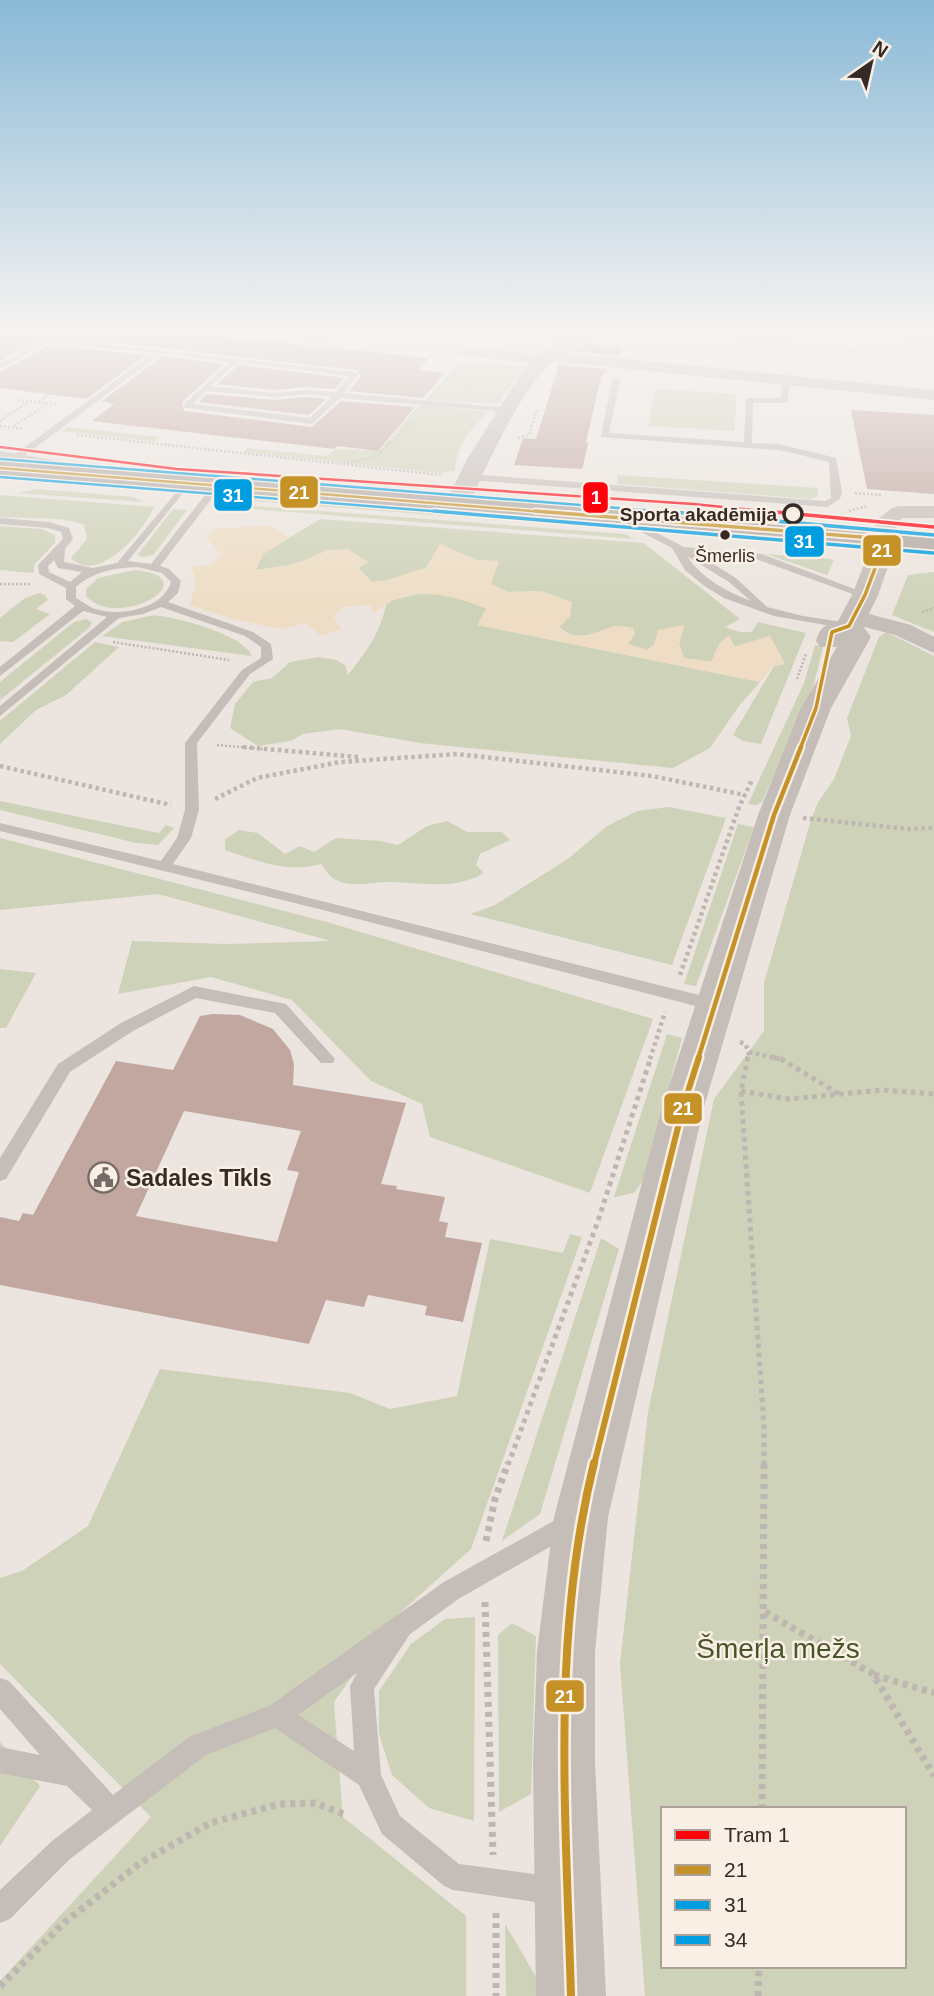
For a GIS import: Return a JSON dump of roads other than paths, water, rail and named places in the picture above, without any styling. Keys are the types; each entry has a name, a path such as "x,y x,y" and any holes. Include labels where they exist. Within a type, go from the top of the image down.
{"highway":[{"path":"4,462 185,485 617,516 934,544"}],"street":[{"path":"457,505 469,477 500,424"},
{"path":"571,1996 564,1762 566,1652 581,1517 683,1107 724,1022 774,815 816,708 832,632 856,613 886,539 885,521 899,512 934,512"},
{"path":"856,613 903,630 934,646"}],"lane":[{"path":"4,462 62,424"},
{"path":"469,477 827,503 835,499 837,492 833,460 779,447 604,435 606,424"},
{"path":"748,424 748,444"},
{"path":"120,565 185,485"},
{"path":"155,566 216,487"},
{"path":"617,516 677,549 758,556 856,613"},
{"path":"0,521 49,525 66,530 68,538 46,561 42,570 50,578 71,586"},
{"path":"60,549 59,562 62,566 93,571"},
{"path":"677,549 684,564 733,599 816,624 856,613"},
{"path":"120,565 155,566 168,570 177,578 178,586 174,595 163,604 141,612 116,615 80,608 71,598 71,586 93,571 120,565"},
{"path":"163,604 249,634 267,646 267,659 246,672 191,743 192,810 184,838 164,867"},
{"path":"0,673 80,608"},
{"path":"0,712 116,615"},
{"path":"0,827 164,867 724,1022"},
{"path":"0,1174 64,1068 127,1027 194,992 280,1008 327,1059"},
{"path":"0,1909 61,1850 198,1746 277,1715 452,1590 581,1517"},
{"path":"406,1623 362,1686 368,1776 391,1825 453,1877 567,1892"},
{"path":"0,1690 74,1774 111,1811"},
{"path":"277,1715 368,1776"},
{"path":"0,1760 74,1774"}],"tram line":[{"name":"1","path":"0,447 177,469 693,504 934,527"}],"place":[{"name":"Sporta akadēmija","path":"793,514"},
{"name":"Šmerlis","path":"725,535"},
{"name":"Sadales Tīkls","path":"103,1178"}],"park label":[{"name":"Šmerļa mežs","path":"778,1648"}]}
